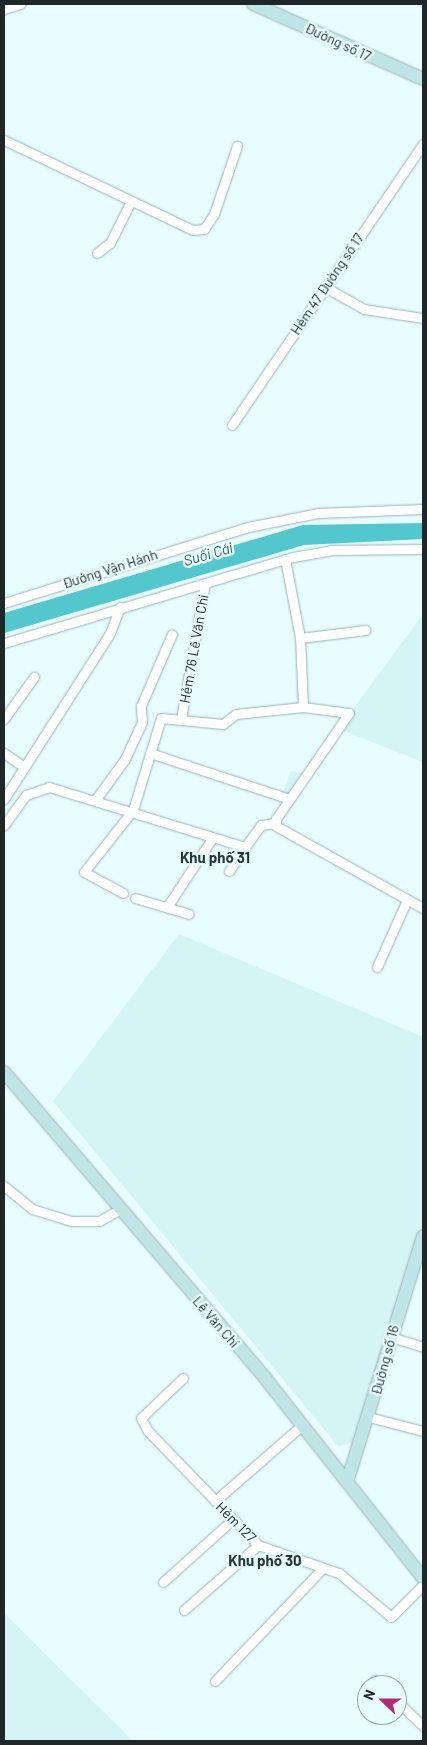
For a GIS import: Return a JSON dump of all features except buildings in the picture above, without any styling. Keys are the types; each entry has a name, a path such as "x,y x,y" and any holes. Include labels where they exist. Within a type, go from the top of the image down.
{"main road":[{"name":"Đường số 17","path":"252,4 423,79"},
{"name":"Lê Văn Chí","path":"4,1072 122,1208 302,1425 423,1578"},
{"name":"Đường số 16","path":"347,1482 369,1417 391,1337 420,1256 423,1237"}],"street":[{"path":"4,10 20,4"},
{"path":"4,140 193,230 204,229 237,146"},
{"name":"Hẻm 47 Đường số 17","path":"232,425 423,144"},
{"path":"97,253 110,243 131,201"},
{"path":"325,286 364,309 423,318"},
{"name":"Đường Vận Hành","path":"4,603 248,527 318,513 423,509"},
{"path":"4,643 285,559 331,550 423,549"},
{"path":"285,559 300,638 303,707"},
{"name":"Hẻm 76 Lê Văn Chí","path":"133,810 161,718 181,719 205,583"},
{"path":"4,799 110,633 120,608"},
{"path":"300,638 366,630"},
{"path":"96,799 125,760 142,722 140,706 172,634"},
{"path":"4,719 34,677"},
{"path":"181,719 223,724 236,714 303,707 349,713 275,823"},
{"path":"4,753 24,767"},
{"path":"150,753 290,799"},
{"path":"4,825 26,795 38,789 96,799 133,810 212,840 245,847"},
{"path":"122,893 84,872 133,810"},
{"path":"228,871 261,825 275,823 423,908"},
{"path":"167,907 212,840"},
{"path":"135,898 188,914"},
{"path":"377,967 407,900"},
{"path":"4,1186 32,1209 71,1221 99,1221 122,1208"},
{"path":"391,1337 423,1347"},
{"name":"Hẻm 127","path":"183,1378 140,1418 232,1520 258,1545 338,1573 391,1617 423,1585"},
{"path":"369,1417 423,1430"},
{"path":"215,1501 302,1425"},
{"path":"163,1582 232,1520"},
{"path":"184,1610 258,1545"},
{"path":"215,1680 323,1568"},
{"path":"407,1710 423,1726"}],"shaded area":[{"path":"423,614 423,762 344,731 354,708"},
{"path":"291,771 306,775 289,797 282,795"},
{"path":"179,934 423,1037 423,1227 357,1442 338,1446 53,1101"},
{"path":"4,1613 133,1741 4,1741"}],"water":[{"name":"Suối Cái","path":"423,523 423,539 304,545 4,633 4,613 303,525"}],"district":[{"name":"Khu phố 31","path":"215,858"},
{"name":"Khu phố 30","path":"265,1561"}]}
